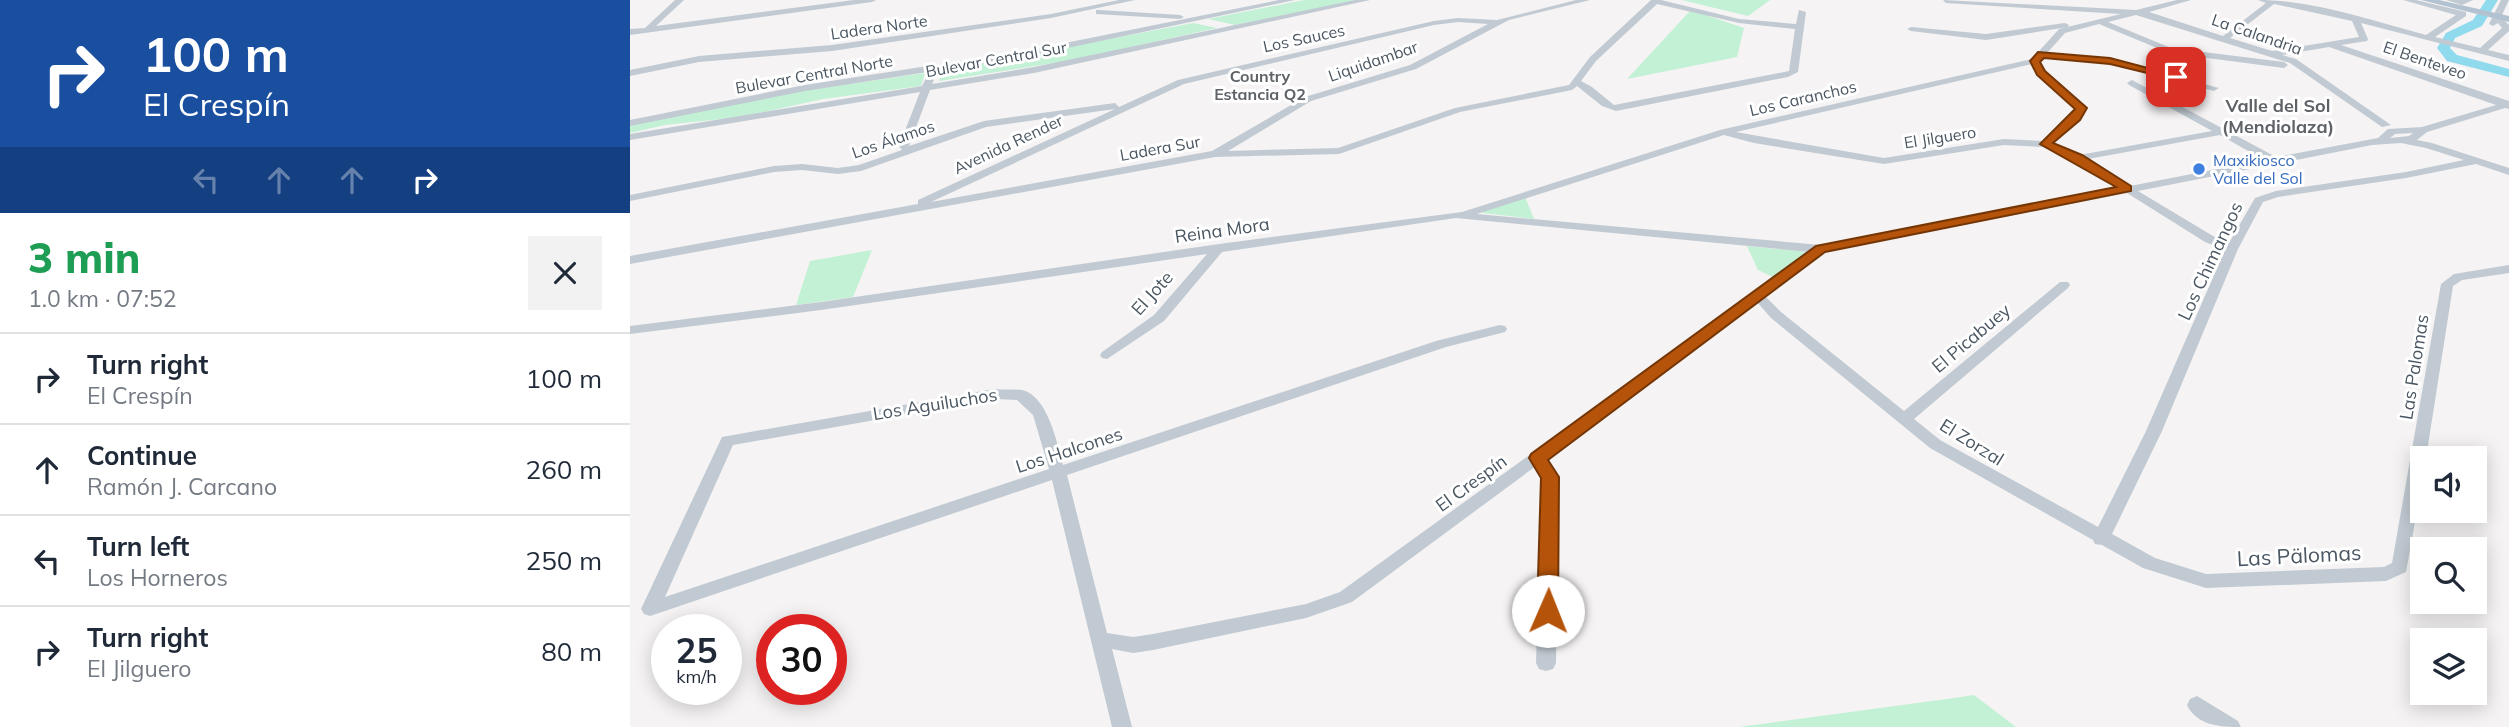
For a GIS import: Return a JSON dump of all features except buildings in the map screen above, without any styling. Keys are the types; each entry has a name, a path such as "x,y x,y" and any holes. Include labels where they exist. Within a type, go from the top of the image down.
{"main road":[{"path":"2426,0 2467,7 2503,18"}],"street":[{"path":"648,29 680,0"},
{"path":"751,16 793,0"},
{"path":"630,32 872,0"},
{"name":"Ladera Norte","path":"630,73 699,59 832,48 1084,10 1131,0"},
{"name":"Bulevar Central Norte","path":"630,123 805,88 1025,54 1291,0"},
{"name":"Bulevar Central Sur","path":"630,137 1046,68 1226,27 1366,0"},
{"name":"Liquidambar","path":"1215,154 1308,99 1413,67 1496,22 1539,9 1586,0"},
{"path":"1799,27 1739,21 1656,0 1593,59 1577,83 1590,87 1607,106 1620,108 1788,74 1793,72 1802,12"},
{"path":"2187,0 2144,13 2059,32 2038,58 2044,78 2081,108 2076,117 2045,144 2078,158 2209,239 2232,248"},
{"path":"2262,0 2355,19 2509,58"},
{"path":"2407,0 2467,7"},
{"path":"2450,0 2467,7"},
{"path":"2481,52 2507,27 2503,18 2505,0"},
{"path":"1946,1 2042,3 2144,13"},
{"path":"2224,39 2273,1"},
{"path":"2432,39 2467,7"},
{"path":"1084,10 1199,19 1226,27"},
{"name":"La Calandria","path":"2144,13 2303,67 2387,130 2509,172"},
{"path":"2270,54 2366,38 2355,19"},
{"name":"Los Sauces","path":"1124,106 1181,82 1217,71 1443,22 1496,22"},
{"path":"2101,22 2169,50 2303,67"},
{"path":"1911,29 1986,37 2074,24 2087,25"},
{"name":"El Benteveo","path":"2329,44 2508,105"},
{"name":"Los Caranchos","path":"1462,215 1607,166 1724,132 2038,58 2110,61 2214,88"},
{"path":"908,151 904,146 932,69"},
{"name":"Ladera Sur","path":"630,260 1215,154 1339,151 1448,113 1559,91 1577,83"},
{"path":"2132,83 2273,160"},
{"path":"1821,249 2402,136 2508,105"},
{"name":"Los Álamos","path":"630,198 774,169 802,167 838,171 861,168 997,121 1124,106"},
{"name":"Avenida Render","path":"905,210 1124,106"},
{"path":"2373,142 2387,130"},
{"name":"El Jilguero","path":"1724,132 1754,140 1884,161 2004,142 2045,144"},
{"path":"2078,158 2222,132"},
{"name":"La Calandria","path":"2420,132 2428,145"},
{"name":"Los Chimangos","path":"2101,539 2154,431 2232,248 2255,204 2263,197 2477,161"},
{"name":"Reina Mora","path":"630,330 821,306 1462,215 1821,249"},
{"name":"El Jote","path":"1107,355 1159,318 1219,248"},
{"name":"El Crespín","path":"1100,639 1133,645 1153,642 1329,604 1362,587 1821,249"},
{"name":"Las Palomas","path":"2403,561 2447,285 2458,277 2509,269"},
{"name":"El Picabuey","path":"1903,420 2064,285"},
{"name":"El Zorzal","path":"1758,296 1776,315 1903,420 1963,461 2101,539 2192,579"},
{"name":"Los Halcones","path":"650,609 1441,344 1500,329"},
{"name":"Los Aguiluchos","path":"650,609 727,441 1013,393 1027,398 1040,413 1058,472 1121,727"},
{"path":"1538,458 1550,477 1546,663"},
{"name":"Las Pälomas","path":"2192,579 2221,582 2386,574 2394,571 2403,561"},
{"path":"2197,705 2231,727"}],"green space":[{"path":"1304,0 1359,0 1235,25 1208,19"},
{"path":"1682,0 1770,0 1748,16"},
{"path":"1691,10 1744,28 1737,57 1627,79"},
{"path":"1193,23 1217,28 1067,61 939,81 942,71"},
{"path":"925,73 921,86 823,99 741,117 665,125 630,133 630,125 795,92"},
{"path":"1525,197 1534,219 1483,213 1483,209"},
{"path":"1747,246 1810,252 1775,278 1758,270"},
{"path":"872,250 853,297 796,305 810,261"},
{"path":"1974,695 2016,727 1739,727 1954,698"}],"waterway":[{"path":"2492,0 2478,23 2450,36 2443,48 2452,58 2509,73"}],"place":[{"name":"Maxikiosco Valle del Sol","path":"2199,169"}],"district":[{"name":"Country Estancia Q2","path":"1260,85"},
{"name":"Valle del Sol (Mendiolaza)","path":"2278,115"}],"route":[{"path":"1548,611 1550,477 1538,458 1821,249 2127,189 2078,158 2045,144 2076,117 2081,108 2040,73 2035,61 2042,55 2110,61 2176,77"}]}
